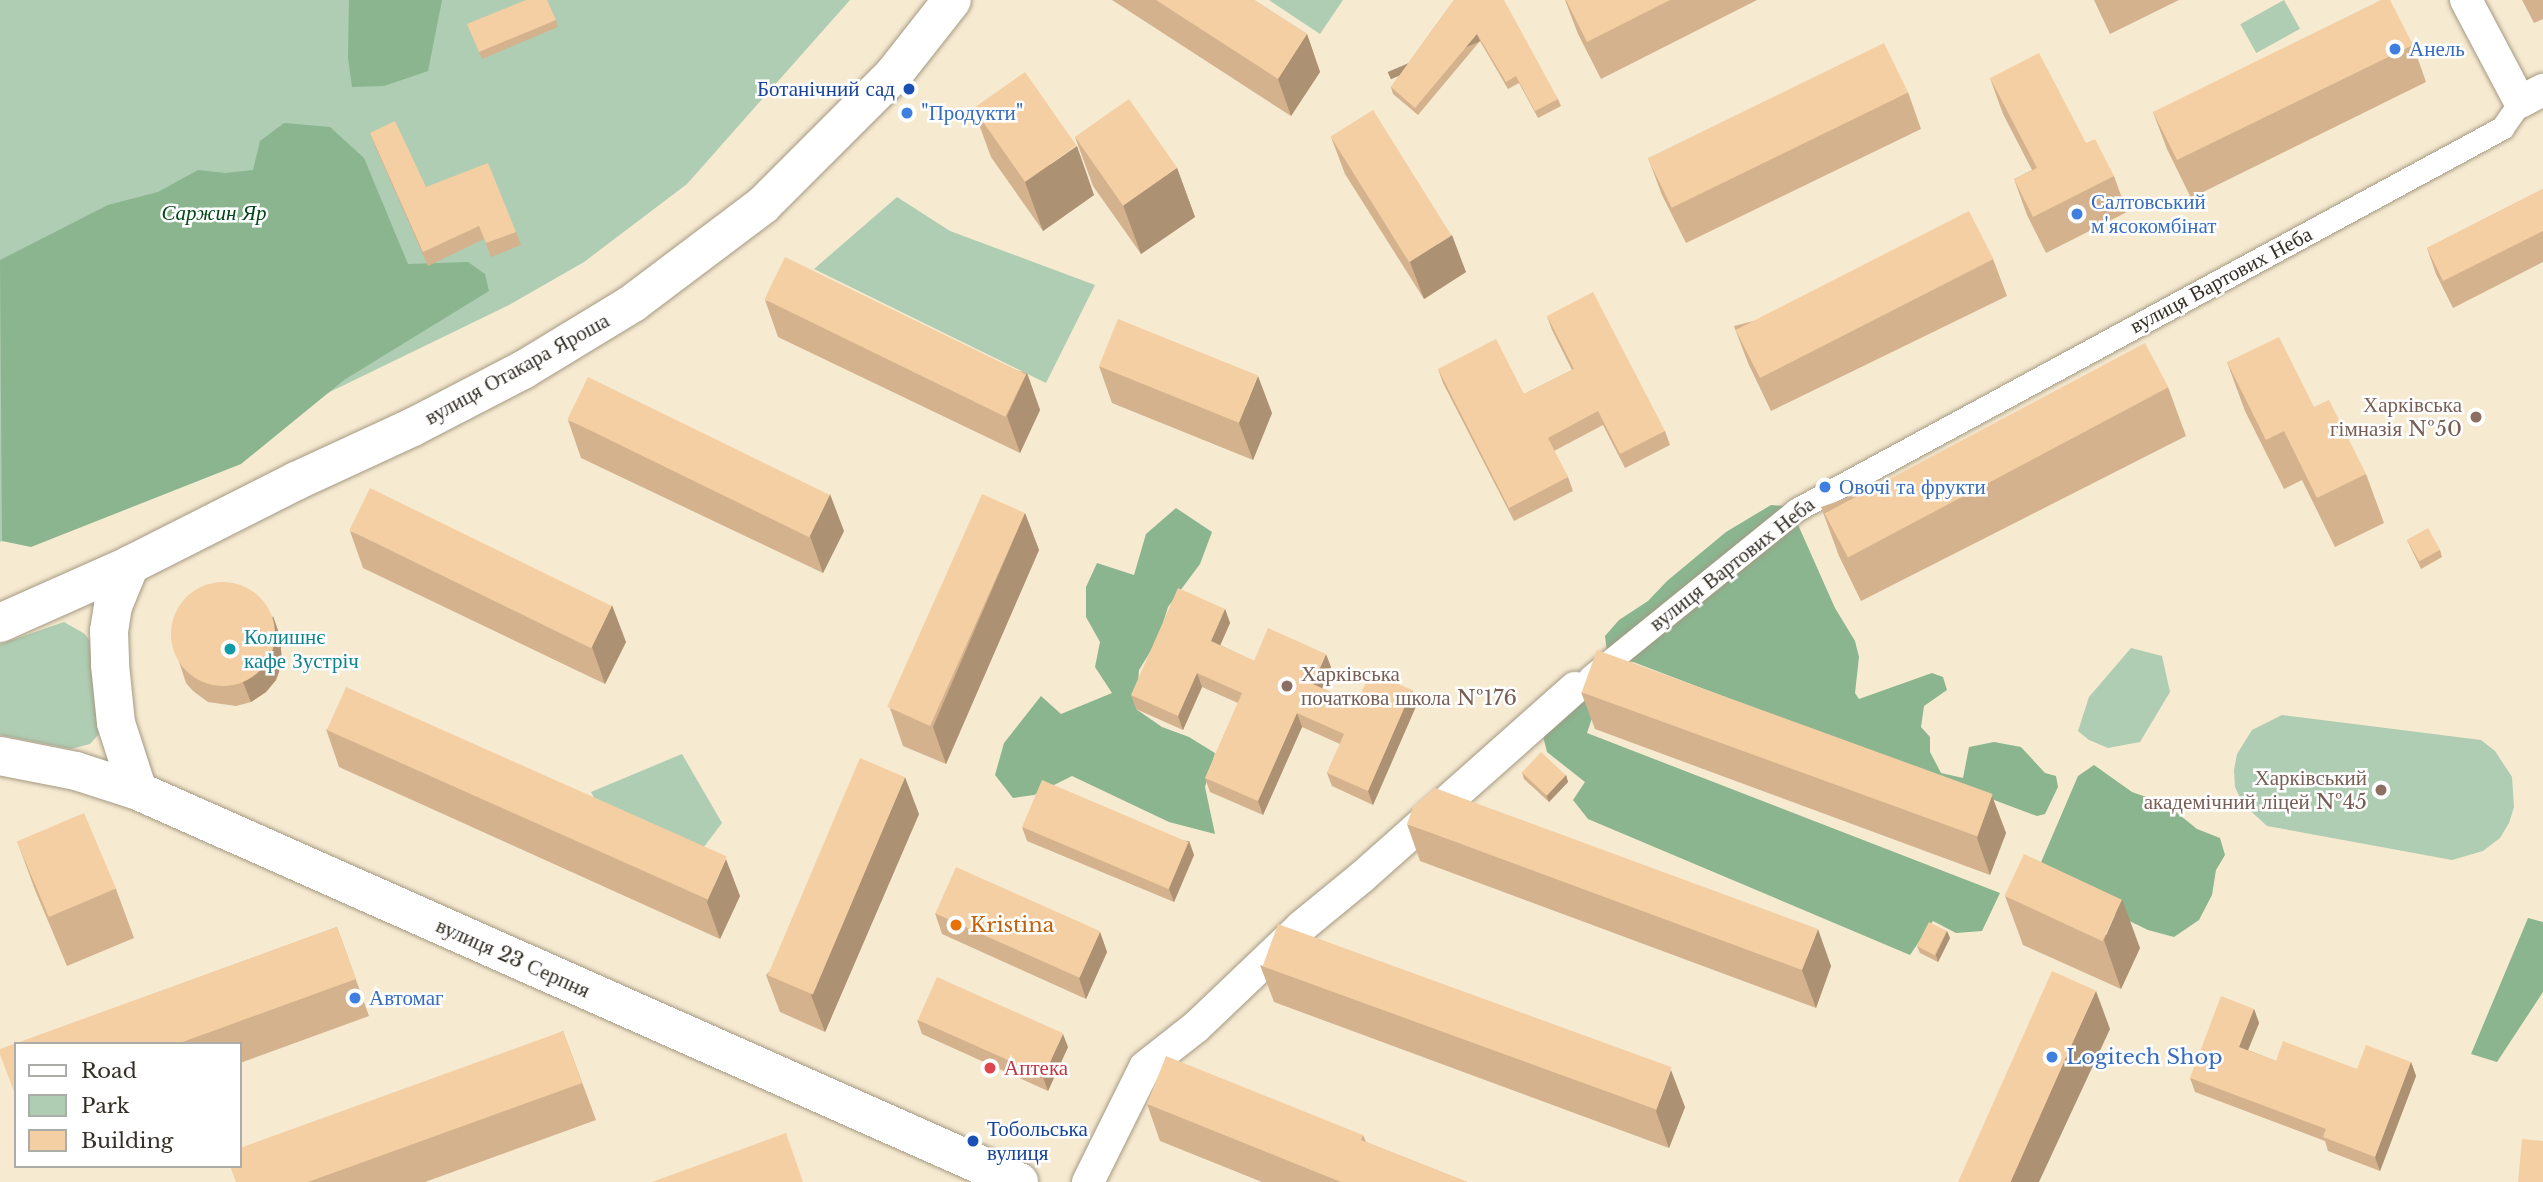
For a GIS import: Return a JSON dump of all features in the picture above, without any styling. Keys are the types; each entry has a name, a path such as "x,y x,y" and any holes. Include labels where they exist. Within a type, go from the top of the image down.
{"street":[{"name":"вулиця Отакара Яроша","path":"0,623 130,565 523,370 633,303 763,205 849,122 906,61 952,0"},
{"path":"2466,0 2532,96"},
{"name":"вулиця Вартових Неба","path":"1088,1182 1145,1067 1196,1027 1301,927 1362,877 1575,688 1796,510 2502,128 2532,96"},
{"path":"130,565 118,588 109,631 116,723 138,791"},
{"name":"вулиця 23 Серпня","path":"0,756 76,771 138,791 1019,1182"}],"green space":[{"name":"Саржин Яр","path":"0,0 850,0 687,184 584,262 509,305 200,455 0,542"},
{"path":"349,0 442,0 428,71 384,86 352,87 348,58"},
{"path":"1269,0 1343,0 1320,34"},
{"path":"2284,0 2300,29 2256,53 2240,24"},
{"path":"284,123 330,127 364,158 408,264 468,262 485,274 489,291 344,380 241,464 31,547 2,541 0,260 108,205 158,192 198,170 225,173 253,170 260,141"},
{"path":"897,197 950,231 1095,285 1046,383 814,269"},
{"path":"1771,505 1785,506 1795,518 1835,608 1855,641 1859,657 1855,693 1859,699 1932,673 1943,677 1947,690 1924,706 1921,727 1930,737 1930,752 1941,773 1963,778 1969,747 1994,742 2021,747 2045,773 2056,776 2058,787 2045,814 2037,816 1607,652 1605,636 1619,620 1648,601 1667,581 1726,532"},
{"path":"1176,508 1212,532 1200,564 1168,607 1158,639 1139,670 1136,709 1162,727 1189,737 1215,753 1205,787 1215,834 1169,822 1072,776 1034,795 1013,798 995,775 1004,743 1041,696 1061,714 1112,693 1095,667 1100,642 1086,617 1086,587 1097,563 1134,575 1146,534"},
{"path":"64,622 85,634 95,649 99,734 90,744 71,749 0,735 0,644"},
{"path":"2131,648 2162,656 2170,692 2140,742 2108,748 2089,740 2078,731 2089,697"},
{"path":"1605,679 1587,733 2000,893 1982,931 1956,933 1933,921 1910,955 1588,819 1573,800 1585,782 1547,752 1543,736"},
{"path":"2282,715 2481,740 2495,751 2512,777 2514,807 2509,823 2500,838 2483,851 2452,860 2267,826 2243,804 2235,787 2234,770 2237,754 2252,730"},
{"path":"682,754 722,823 700,852 601,811 591,792"},
{"path":"2094,765 2132,792 2166,804 2197,829 2220,838 2225,855 2216,870 2212,895 2199,920 2174,937 2148,930 2119,916 2039,867 2078,776"},
{"path":"2528,918 2543,922 2543,992 2497,1062 2471,1054"}],"building":[{"path":"526,0 547,0 556,20 479,52 467,24"},
{"path":"1156,0 1254,0 1307,34 1278,79"},
{"path":"1454,0 1504,0 1558,99 1535,111 1516,76 1506,82 1477,34 1415,108 1391,87"},
{"path":"1566,0 1670,0 1587,42"},
{"path":"2381,0 2390,0 2413,45 2177,160 2153,112"},
{"path":"1884,43 1908,92 1672,208 1648,158"},
{"path":"2039,53 2086,143 2095,139 2114,176 2033,217 2014,179 2037,168 1990,78"},
{"path":"1025,72 1077,146 1025,182 973,108"},
{"path":"1129,99 1177,168 1123,206 1075,137"},
{"path":"1373,110 1451,236 1409,262 1331,136"},
{"path":"395,121 426,187 488,163 516,232 486,243 479,226 423,252 370,133"},
{"path":"2543,189 2543,231 2443,281 2427,248"},
{"path":"1969,211 1994,259 1760,378 1736,330"},
{"path":"785,257 1026,374 1005,417 764,299"},
{"path":"1593,292 1665,431 1620,454 1598,411 1548,438 1568,477 1509,508 1438,369 1496,339 1524,394 1574,369 1547,316"},
{"path":"1118,319 1258,376 1239,423 1099,366"},
{"path":"2279,337 2314,407 2329,400 2366,474 2317,498 2284,431 2266,440 2227,362"},
{"path":"2145,343 2168,387 1848,558 1824,513"},
{"path":"588,377 830,495 809,537 567,419"},
{"path":"370,488 612,606 591,648 349,530"},
{"path":"982,494 1025,513 930,726 887,707"},
{"path":"2428,528 2440,550 2419,562 2407,540"},
{"name":"Колишнє кафе Зустріч","path":"223,582 243,586 260,597 271,614 275,634 271,654 260,671 243,682 223,686 203,682 186,671 175,654 171,634 175,614 186,597 203,586"},
{"path":"1178,588 1225,609 1211,641 1254,661 1268,628 1326,654 1313,684 1356,704 1371,672 1412,690 1368,791 1327,773 1344,734 1297,713 1258,801 1205,778 1242,693 1197,673 1178,716 1131,695"},
{"path":"1597,650 1993,794 1977,836 1582,692"},
{"path":"346,687 727,857 708,900 327,730"},
{"path":"1541,752 1566,775 1547,796 1522,772"},
{"path":"860,758 905,777 813,994 768,975"},
{"path":"1042,780 1188,842 1168,889 1022,827"},
{"path":"1435,788 1818,929 1802,970 1407,824 1413,807"},
{"path":"84,813 116,888 49,917 17,842"},
{"path":"2024,854 2122,900 2102,941 2005,896"},
{"path":"956,867 1100,931 1080,978 935,914"},
{"path":"1929,922 1947,931 1935,955 1917,946"},
{"path":"1278,924 1672,1067 1656,1110 1263,966"},
{"path":"337,927 356,979 183,1042 19,1042"},
{"path":"2052,971 2096,991 2011,1182 1958,1182"},
{"path":"937,977 1063,1033 1044,1076 918,1020"},
{"path":"2221,996 2254,1009 2239,1047 2276,1061 2283,1041 2357,1069 2366,1045 2411,1062 2375,1157 2323,1137 2326,1129 2190,1078"},
{"path":"563,1031 582,1083 308,1182 236,1182 231,1168 242,1168 242,1147"},
{"path":"14,1044 14,1092 0,1054 0,1049"},
{"path":"1166,1056 1363,1135 1361,1140 1467,1182 1341,1182 1147,1104"},
{"path":"786,1133 803,1182 652,1182"},
{"path":"2522,1139 2543,1141 2543,1182 2518,1182"}],"place":[{"name":"Анель","path":"2395,49"},
{"name":"Ботанічний сад","path":"909,89"},
{"name":"\"Продукти\"","path":"907,113"},
{"name":"Салтовський м'ясокомбінат","path":"2077,214"},
{"name":"Харківська гімназія №50","path":"2476,417"},
{"name":"Овочі та фрукти","path":"1825,487"},
{"name":"Колишнє кафе Зустріч","path":"230,649"},
{"name":"Харківська початкова школа №176","path":"1287,686"},
{"name":"Харківський академічний ліцей №45","path":"2381,790"},
{"name":"Kristina","path":"956,925"},
{"name":"Автомаг","path":"355,998"},
{"name":"Logitech Shop","path":"2052,1057"},
{"name":"Аптека","path":"990,1068"},
{"name":"Тобольська вулиця","path":"973,1141"}]}
